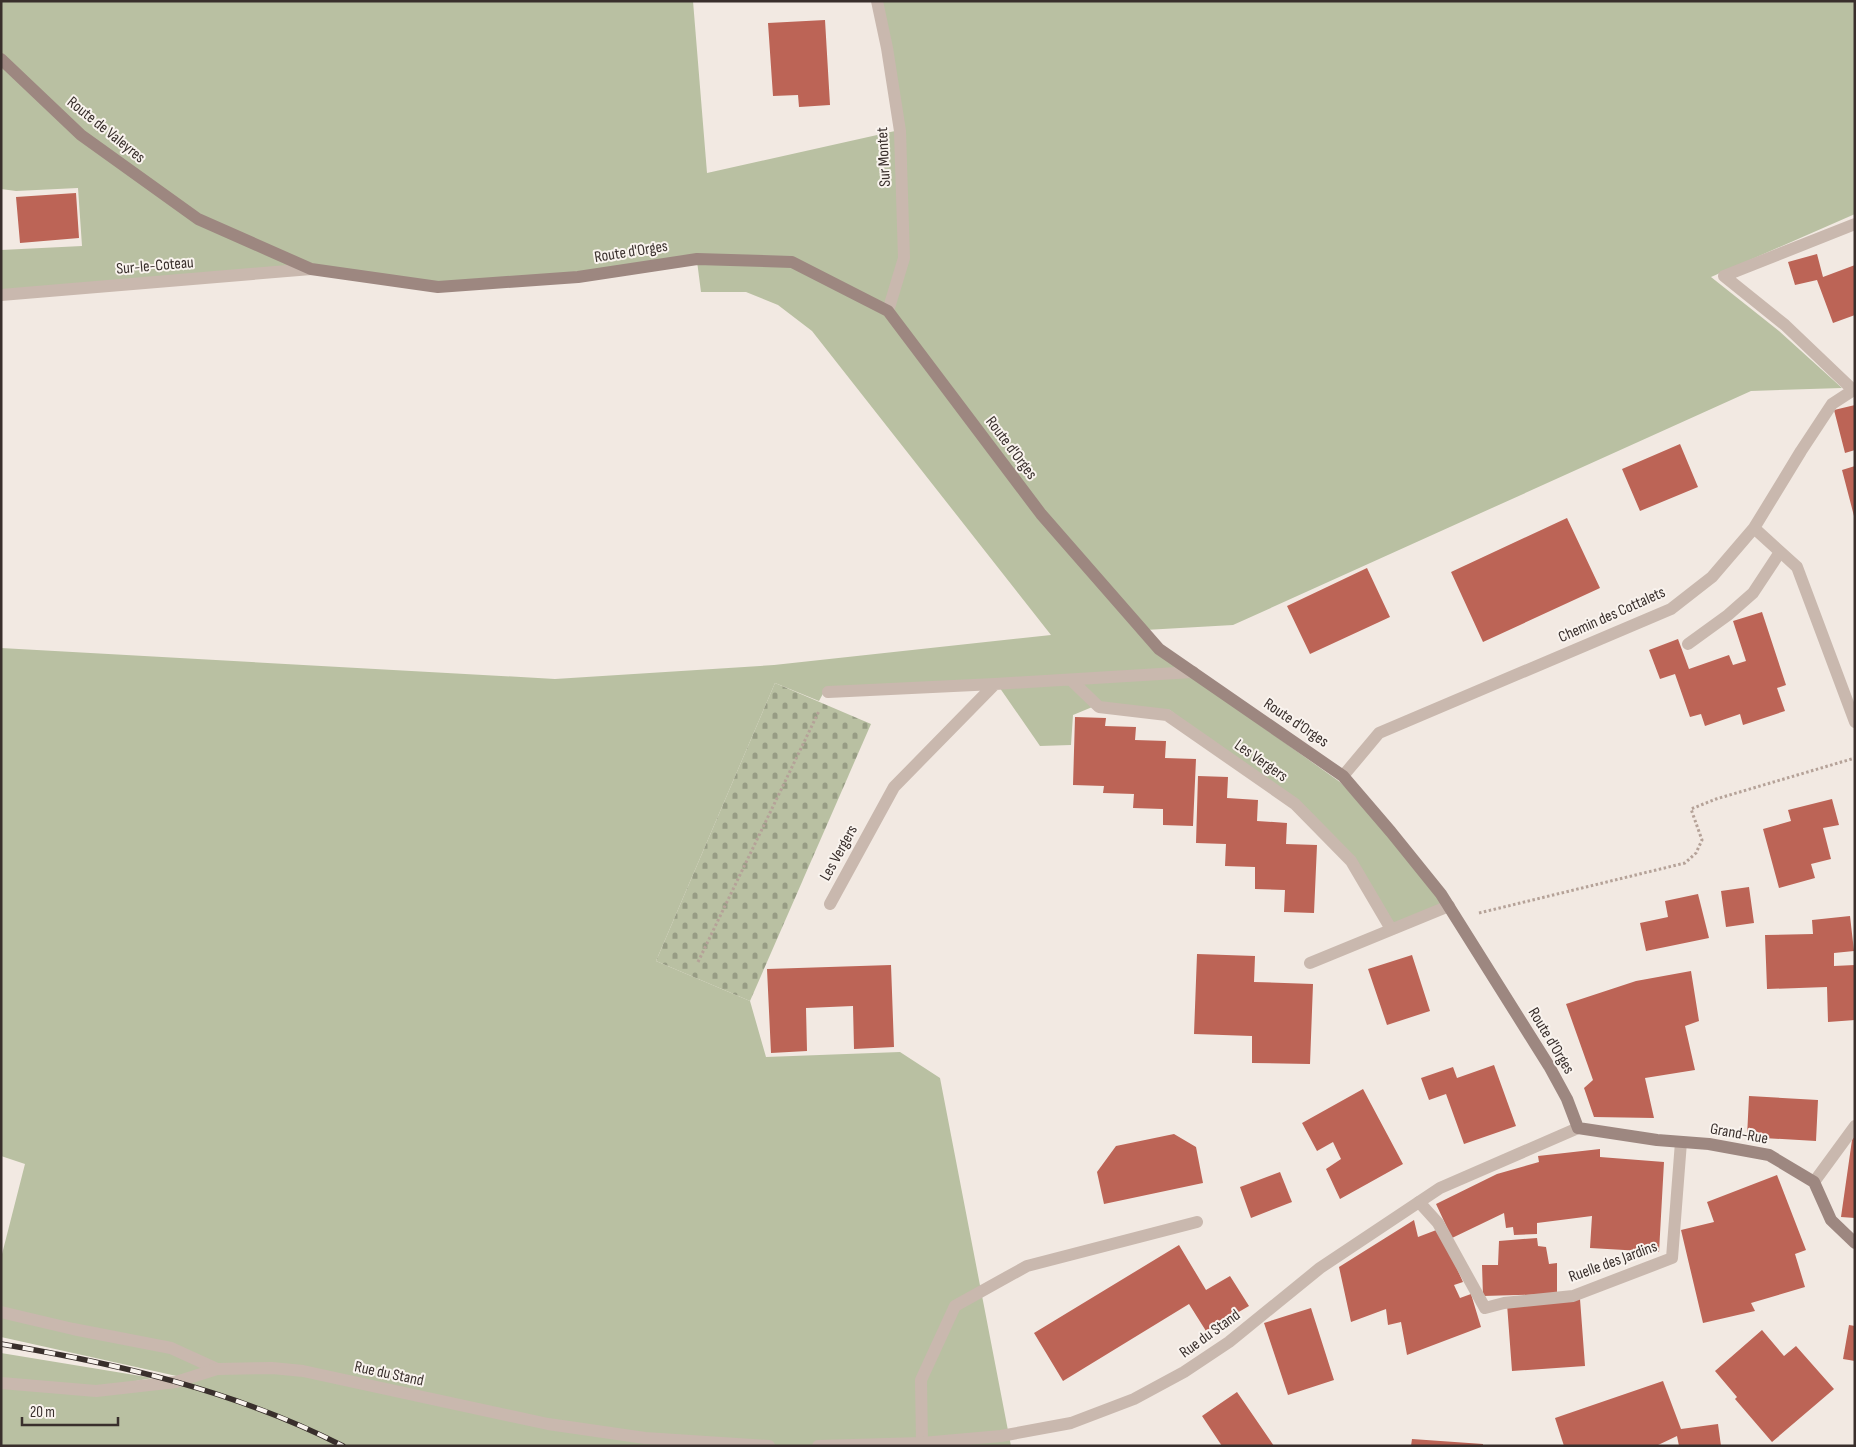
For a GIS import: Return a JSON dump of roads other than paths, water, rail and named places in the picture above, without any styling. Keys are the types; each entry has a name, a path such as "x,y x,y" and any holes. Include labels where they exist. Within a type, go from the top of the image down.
{"street":[{"name":"Sur Montet","path":"877,1 887,48 900,131 904,258 888,311"},
{"name":"Route de Valeyres","path":"1,58 81,135 198,219"},
{"name":"Route d'Orges","path":"198,219 311,269 438,287 578,277 696,259 792,262 888,311 1041,514 1159,649 1343,776 1397,839 1441,894 1457,919 1549,1066 1567,1098 1578,1128"},
{"path":"1854,389 1785,325 1724,276 1855,224"},
{"name":"Sur-le-Coteau","path":"1,294 311,269"},
{"name":"Chemin des Cottalets","path":"1343,776 1379,733 1671,610 1712,578 1754,528 1800,451 1832,404 1854,389"},
{"path":"1754,528 1797,567 1855,722"},
{"path":"1688,644 1728,615 1753,593 1780,552"},
{"path":"828,692 1193,672"},
{"name":"Les Vergers","path":"1071,680 1100,707 1167,715 1295,804 1351,861 1391,929"},
{"name":"Les Vergers","path":"830,904 894,787 995,684"},
{"path":"1310,964 1448,906"},
{"path":"1855,1126 1814,1182 1831,1220 1855,1243"},
{"name":"Grand-Rue","path":"1578,1128 1709,1144 1769,1155 1814,1182"},
{"name":"Rue du Stand","path":"818,1446 922,1443 1001,1436 1071,1423 1134,1399 1184,1372 1229,1342 1320,1268 1440,1188 1578,1128"},
{"name":"Ruelle des Jardins","path":"1419,1202 1438,1224 1485,1308 1504,1302 1573,1296 1672,1258 1681,1142"},
{"path":"922,1443 921,1380 955,1306 1026,1266 1197,1222"},
{"path":"1,1312 72,1329 171,1348 217,1369"},
{"name":"Rue du Stand","path":"1,1383 96,1391 176,1382 217,1369 272,1368 303,1371 548,1424 645,1438 769,1446"}],"railway":[{"path":"1,1344 89,1361 176,1382 261,1410 343,1446"}]}
